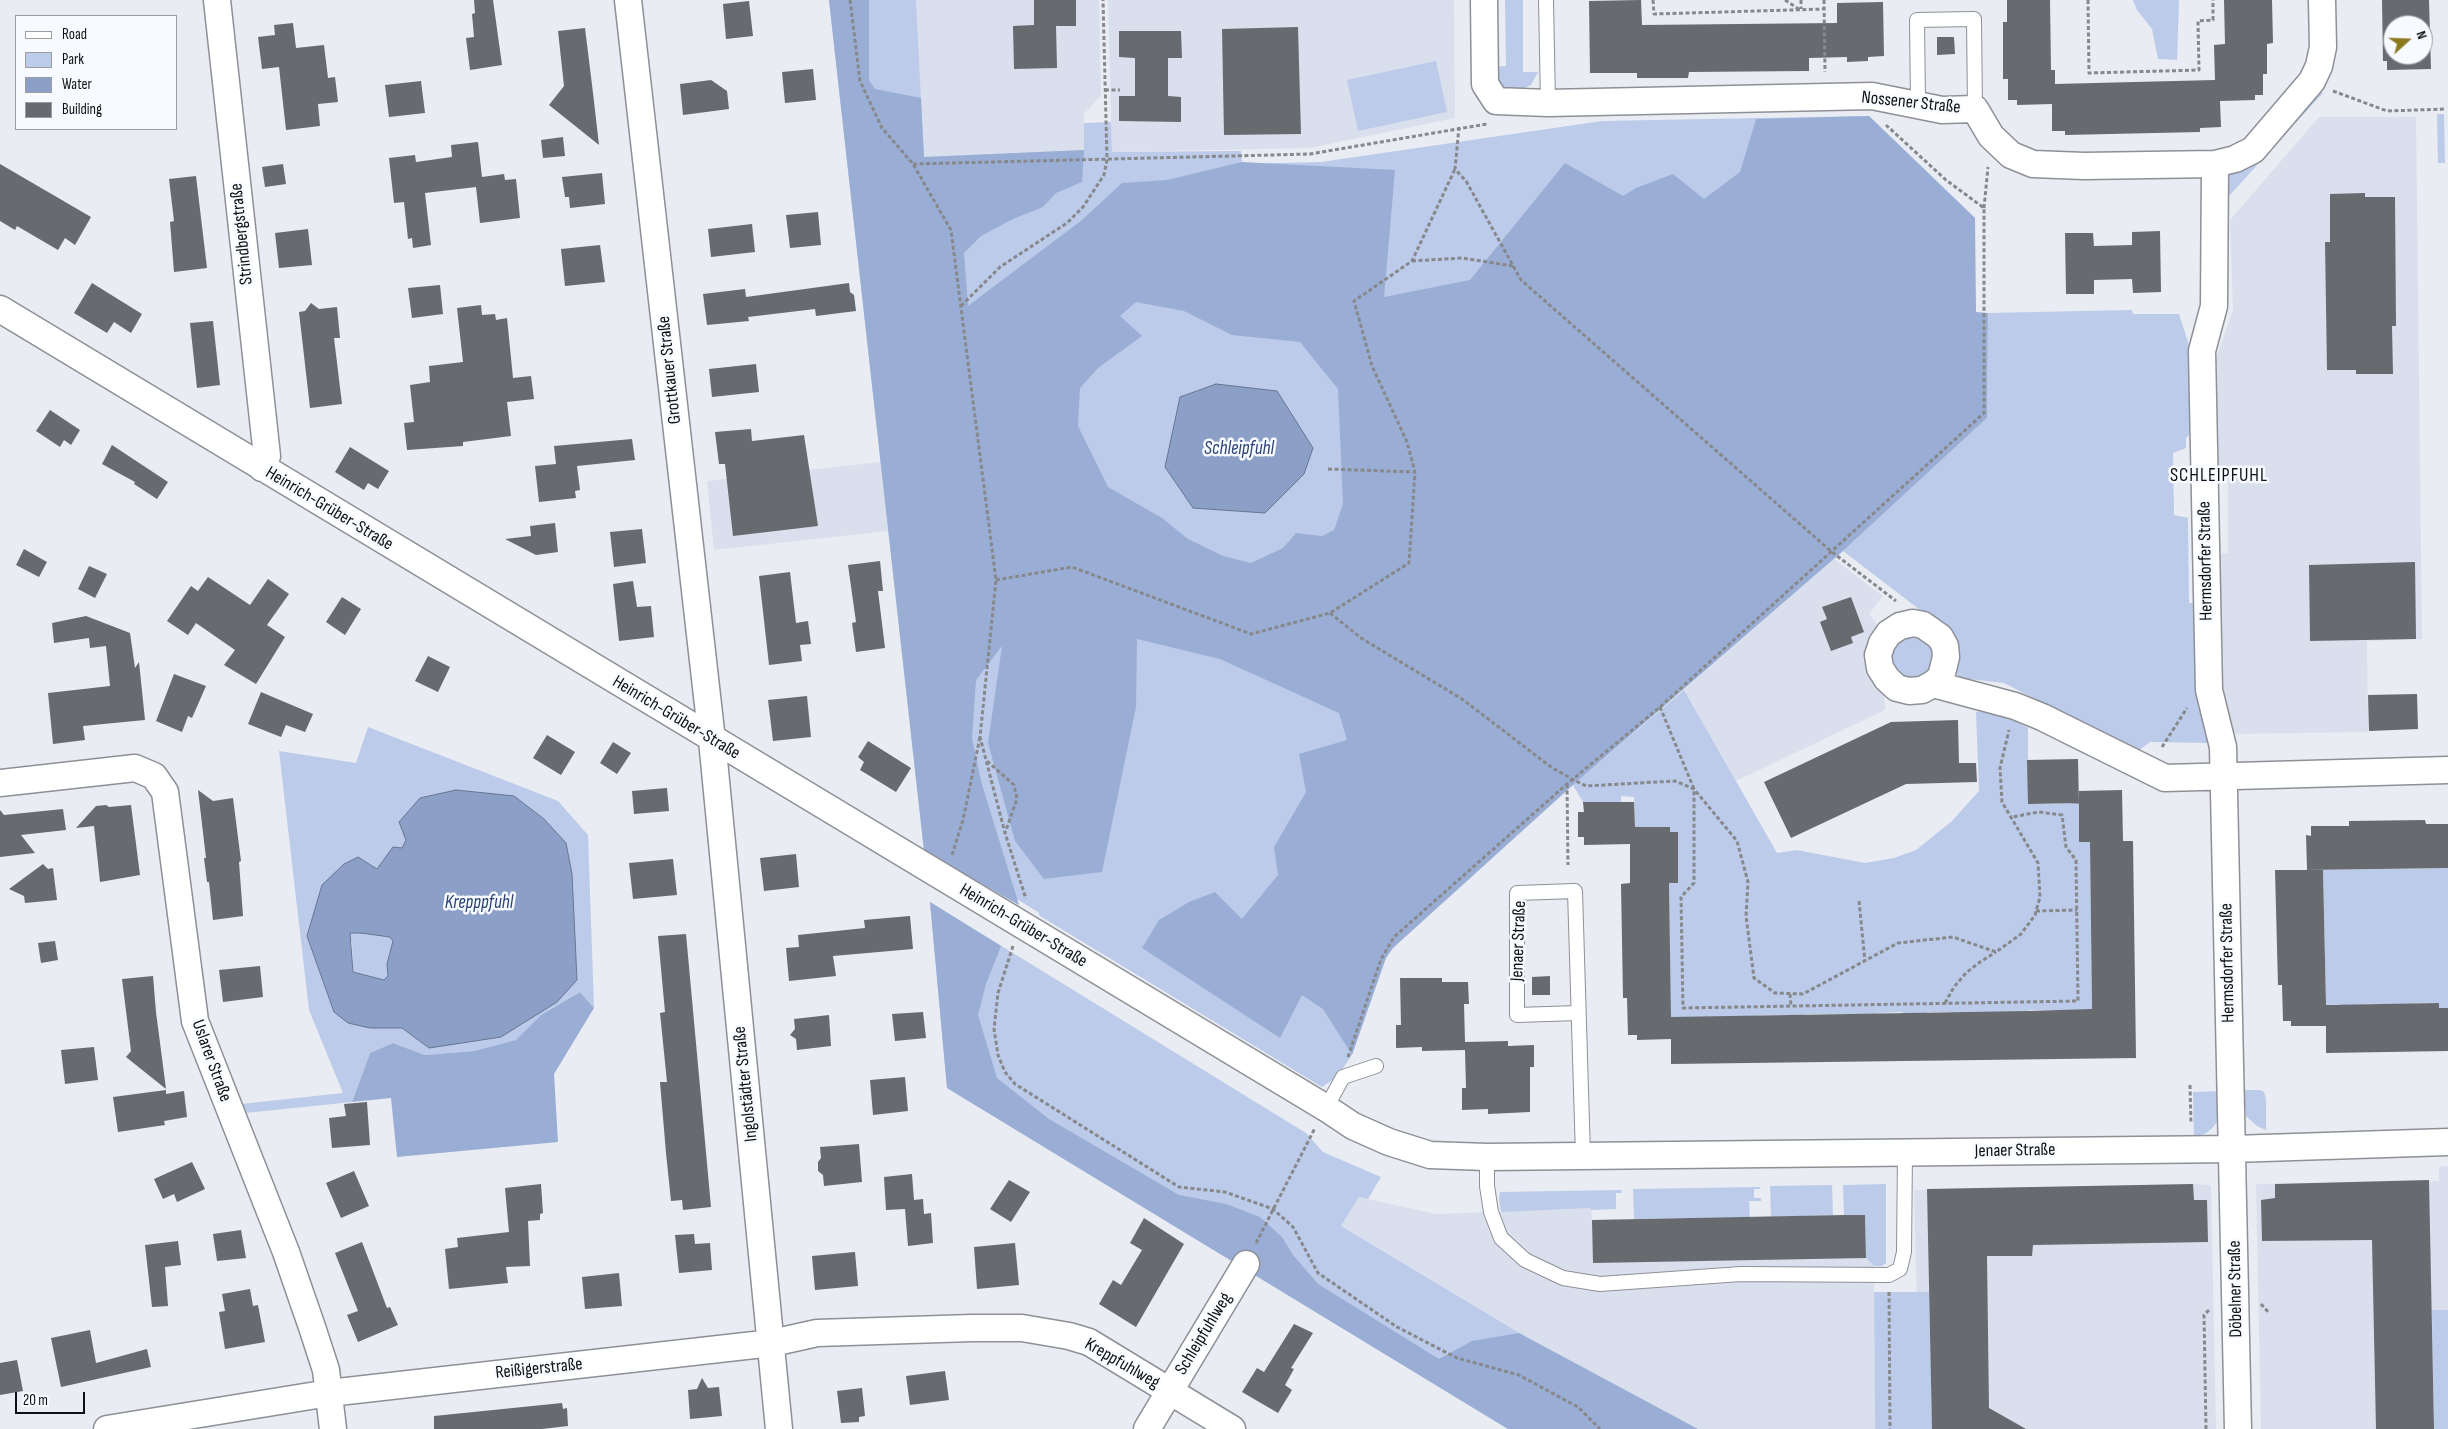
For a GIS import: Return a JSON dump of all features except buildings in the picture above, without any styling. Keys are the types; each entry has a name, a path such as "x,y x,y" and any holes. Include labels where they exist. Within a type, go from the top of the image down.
{"street":[{"name":"Strindbergstraße","path":"216,0 267,456 262,468"},
{"name":"Grottkauer Straße","path":"628,0 712,740"},
{"name":"Nossener Straße","path":"1484,0 1484,84 1496,101 1548,103 1872,96 1942,110 1975,109 1991,136 2012,155 2033,164 2084,166 2216,164 2235,159 2253,150 2312,81 2320,66 2323,47 2322,0"},
{"name":"Hermsdorfer Straße","path":"2216,164 2214,306 2202,350 2209,690 2223,747 2233,1149"},
{"name":"Heinrich-Grüber-Straße","path":"0,310 1326,1108 1352,1126"},
{"path":"1913,623 1932,630 1945,646 1945,667 1933,684 1922,690 1909,691 1897,688 1887,679 1880,668 1878,656 1882,643 1889,632 1900,626 1913,623"},
{"path":"1933,684 2015,706 2042,716 2165,778 2448,770"},
{"name":"Ingolstädter Straße","path":"712,740 772,1343 778,1429"},
{"name":"Uslarer Straße","path":"0,783 135,768 154,776 165,792 195,1022 286,1252 326,1370 333,1429"},
{"name":"Jenaer Straße","path":"1352,1126 1389,1142 1430,1155 1487,1157 2233,1149 2448,1142"},
{"name":"Döbelner Straße","path":"2233,1149 2238,1429"},
{"name":"Schleipfuhlweg","path":"1147,1429 1246,1264"},
{"name":"Reißigerstraße","path":"107,1429 329,1394 772,1343 817,1333 972,1328"},
{"name":"Kreppfuhlweg","path":"972,1328 1022,1328 1082,1340 1232,1429"}],"lane":[{"path":"1546,0 1548,103"},
{"path":"1918,104 1917,20 1974,19 1975,109"},
{"name":"Jenaer Straße","path":"1578,1013 1517,1015 1517,893 1575,891 1583,1156"},
{"path":"1326,1108 1343,1077 1376,1066"},
{"path":"1487,1157 1491,1212 1501,1238 1525,1260 1563,1278 1600,1284 1741,1274 1889,1275 1900,1269 1904,1252 1905,1152"}],"path":[{"path":"850,0 860,81 882,128 912,164 950,230 996,580 980,737 963,820 950,862"},
{"path":"961,306 1000,267 1067,223 1083,207 1104,175 1107,160 1103,0"},
{"path":"1653,0 1654,14 1824,10"},
{"path":"1785,0 1801,10"},
{"path":"1801,0 1801,10"},
{"path":"1824,0 1826,97"},
{"path":"2088,0 2089,73 2199,70 2198,21 2213,20 2213,0"},
{"path":"2312,81 2387,111 2446,109"},
{"path":"1106,90 1120,90"},
{"path":"1872,96 1881,120 1946,180 1984,208"},
{"path":"912,164 1310,154 1497,122"},
{"path":"996,580 1072,567 1252,634 1330,613 1409,563 1414,472 1407,442 1372,366 1354,301 1412,261 1455,169 1459,127"},
{"path":"1343,1077 1381,958 1394,938 1567,784 1660,707 1984,413 1984,208 1991,136"},
{"path":"1455,169 1466,181 1520,280 1832,552 1898,602 1913,623"},
{"path":"1412,261 1462,258 1513,266"},
{"path":"1328,469 1414,472"},
{"path":"1330,613 1361,638 1462,699 1552,768 1572,780 1586,786 1675,781 1694,789"},
{"path":"2162,747 2191,702"},
{"path":"1945,1003 1954,987 1966,973 2022,934 2036,911 2040,897 2038,863 2002,802 2000,768 2015,706"},
{"path":"1660,707 1694,789 1737,841 1748,882 1746,916 1754,978 1775,993 1803,994 1898,943 1953,937 1996,952"},
{"path":"980,737 1004,833 1027,898 998,993 994,1029 998,1055 1005,1072 1015,1084 1179,1187 1225,1192 1273,1209 1293,1227 1318,1273 1397,1327 1457,1358 1519,1375 1578,1408 1600,1429"},
{"path":"986,760 1014,784 1017,799 1004,833"},
{"path":"1567,784 1568,865"},
{"path":"1694,789 1694,884 1681,897 1683,1008 2078,1000 2076,860 2066,847 2062,815 2039,812 2012,817"},
{"path":"1859,901 1865,962"},
{"path":"2036,911 2077,910"},
{"path":"1790,994 1790,1006"},
{"path":"1246,1264 1326,1108"},
{"path":"1889,1275 1890,1429"},
{"path":"2206,1429 2204,1314 2214,1305"}],"shaded area":[{"path":"829,0 869,0 869,80 875,89 921,98 924,157 1084,150 1082,182 1056,193 1043,207 1013,219 981,236 964,253 968,306 1082,220 1122,183 1167,180 1242,162 1395,170 1384,297 1470,280 1565,163 1623,196 1636,188 1673,174 1704,199 1740,172 1756,119 1869,116 1975,218 1976,312 1988,313 1987,418 1843,551 1573,785 1393,948 1386,958 1352,1055 1323,1009 1302,995 1280,1038 1142,948 1159,920 1189,902 1215,892 1242,919 1278,875 1274,847 1306,792 1299,754 1347,740 1339,713 1220,659 1137,639 1136,707 1102,872 1044,879 1015,841 988,743 1002,646 976,680 972,738 981,781 1019,905 924,851","holes":["1136,302 1184,311 1232,335 1300,342 1338,389 1343,504 1334,530 1322,536 1296,533 1283,548 1251,563 1223,556 1188,539 1162,518 1108,487 1078,426 1080,388 1098,368 1142,336 1120,316"]},
{"path":"916,0 1099,0 1101,96 1084,114 1084,150 924,157"},
{"path":"1108,0 1454,0 1455,118 1309,148 1112,152"},
{"path":"2319,117 2416,117 2422,639 2367,641 2368,732 2235,734 2222,694 2220,670 2218,554 2228,553 2228,470 2218,468 2216,359 2233,310 2230,220"},
{"path":"881,462 888,531 714,550 707,481"},
{"path":"1834,559 1883,596 1869,614 1880,628 1885,710 1736,781 1684,690"},
{"path":"930,902 1001,946 986,984 978,1015 997,1078 1049,1119 1179,1195 1226,1204 1260,1217 1282,1237 1293,1255 1318,1284 1439,1359 1472,1341 1519,1333 1698,1429 1508,1429 947,1088"},
{"path":"580,992 594,1008 554,1074 558,1142 397,1157 391,1098 352,1102 370,1053 393,1043 425,1055 474,1051 516,1040 541,1015"},
{"path":"2448,1166 2448,1429 2261,1429 2256,1184 2439,1181 2439,1167"},
{"path":"2211,1185 2216,1429 1920,1429 1914,1190"},
{"path":"1359,1197 1436,1214 1591,1208 1592,1220 1865,1215 1866,1257 1874,1266 1875,1429 1697,1429 1588,1374 1341,1226"}],"green space":[{"path":"829,0 916,0 924,157 1084,150 1084,123 1111,122 1112,152 1241,151 1242,162 1237,164 1321,162 1602,121 1869,116 1975,218 1377,938 1336,1029 1352,1055 1337,1077 1322,1087 1040,916 1038,912 923,841"},
{"path":"1505,0 1523,0 1523,72 1538,72 1531,85 1519,91 1508,90 1502,87 1498,82 1493,67 1506,66"},
{"path":"2133,0 2179,0 2177,60 2158,59 2152,29 2137,10"},
{"path":"1436,61 1447,112 1358,131 1347,80"},
{"path":"2314,90 2323,93 2228,197 2221,190 2226,170"},
{"path":"2437,114 2444,114 2445,163 2438,163"},
{"path":"2132,310 2133,314 2179,314 2189,345 2191,433 2186,438 2186,448 2173,453 2174,515 2188,518 2189,603 2195,603 2209,743 2150,742 2138,751 2004,683 1961,678 1955,672 1941,626 1843,551 1987,418 1988,313"},
{"path":"1910,634 1924,638 1933,649 1934,656 1931,670 1913,681 1894,672 1889,652 1892,645"},
{"path":"1684,690 1777,853 1797,850 1865,863 1894,858 1916,850 1952,821 1979,791 1976,712 1992,709 2028,728 2028,804 2079,803 2079,842 2090,842 2092,1014 2053,1010 2028,1010 2028,1016 1952,1017 1952,1012 1927,1012 1927,1017 1903,1018 1902,1012 1877,1013 1877,1018 1852,1018 1852,1014 1805,1014 1805,1019 1788,1015 1764,1015 1671,1022 1669,883 1678,883 1678,832 1670,832 1670,827 1644,827 1635,833 1634,797 1621,796 1621,802 1583,802 1573,785"},
{"path":"368,727 558,801 588,835 594,1008 580,992 541,1015 517,1040 474,1051 425,1055 393,1043 370,1053 352,1102 245,1113 241,1104 343,1093 309,1010 279,751 356,763","holes":["566,843 572,874 577,980 429,1048 402,1028 370,1028 334,1012 307,936 352,942 353,972 384,980 388,977 387,964 404,916"]},
{"path":"2448,868 2448,1008 2439,1008 2439,1003 2414,1003 2414,1009 2389,1004 2364,1004 2339,1010 2339,1004 2326,1005 2323,870"},
{"path":"930,902 1306,1133 1323,1152 1381,1177 1368,1199 1359,1197 1341,1226 1588,1374 1697,1429 1508,1429 947,1088"},
{"path":"2243,1090 2260,1090 2264,1092 2266,1099 2266,1130 2257,1126 2246,1116"},
{"path":"2222,1091 2220,1116 2215,1125 2208,1132 2194,1139 2193,1092"},
{"path":"1886,1184 1886,1263 1882,1266 1874,1266 1866,1258 1865,1215 1844,1215 1843,1185"},
{"path":"1832,1185 1833,1215 1771,1217 1770,1186"},
{"path":"1760,1187 1760,1189 1754,1189 1754,1198 1761,1198 1761,1201 1749,1201 1750,1217 1634,1219 1633,1189"},
{"path":"1621,1190 1622,1193 1616,1193 1616,1209 1591,1210 1590,1208 1501,1212 1499,1199 1500,1192"},
{"path":"1874,1292 1929,1292 1932,1429 1875,1429"},
{"path":"2432,1310 2448,1310 2448,1429 2434,1429"}],"water":[{"name":"Schleipfuhl","path":"1216,384 1277,391 1313,448 1304,474 1265,513 1193,508 1165,467 1180,397"},
{"name":"Krepppfuhl","path":"456,790 514,796 544,819 566,843 572,874 577,980 557,1002 501,1037 429,1048 402,1028 370,1028 348,1023 334,1012 307,936 322,885 344,864 358,857 377,869 393,847 402,848 406,840 399,822 420,798","holes":["350,933 390,937 393,941 387,964 388,976 384,980 353,972"]}],"district":[{"name":"SCHLEIPFUHL","path":"2219,476"}]}
